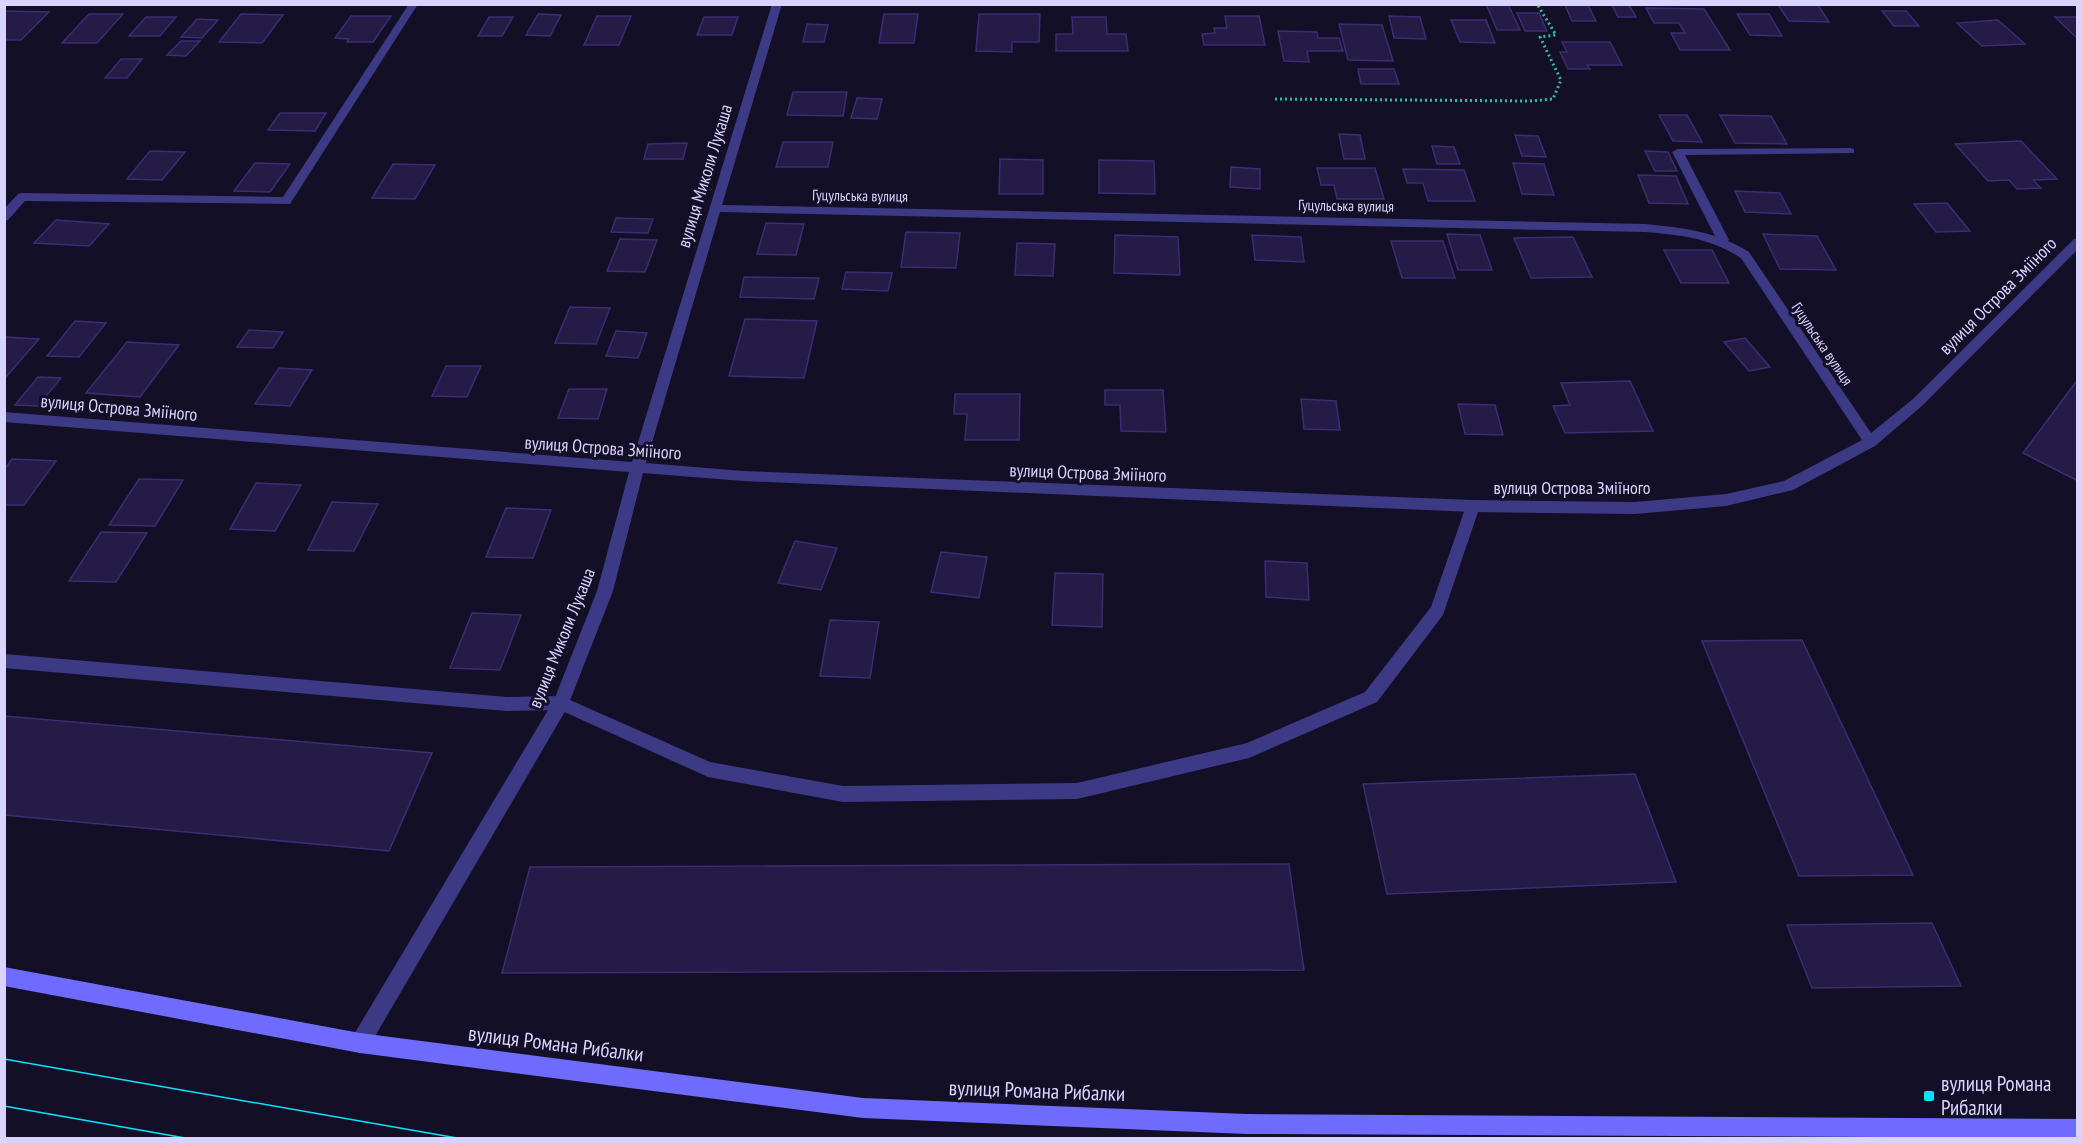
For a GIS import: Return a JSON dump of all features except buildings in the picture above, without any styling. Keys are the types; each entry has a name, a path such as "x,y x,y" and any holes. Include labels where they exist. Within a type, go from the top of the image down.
{"main road":[{"name":"вулиця Романа Рибалки","path":"4,976 360,1043 874,1108 1247,1124 2078,1129"}],"street":[{"path":"4,217 22,197 286,201 414,4"},
{"name":"вулиця Миколи Лукаша","path":"360,1043 561,703 605,591 637,469 777,4"},
{"path":"1723,240 1678,152 1850,151"},
{"name":"Гуцульська вулиця","path":"716,207 1646,228 1698,232 1723,240 1745,255 1869,442"},
{"name":"вулиця Острова Зміїного","path":"4,417 743,476 1473,506 1635,508 1726,500 1788,486 1869,442 1918,402 2078,242"},
{"path":"4,662 507,704 561,703 708,769 843,794 1077,791 1250,750 1371,698 1438,610 1473,506"}],"path":[{"path":"1275,99 1530,101 1553,99 1561,80 1540,37 1556,35 1537,4"}],"tram line":[{"path":"4,1059 457,1138"},
{"path":"4,1106 185,1138"}],"place":[{"name":"вулиця Романа Рибалки","path":"1929,1096"}]}
